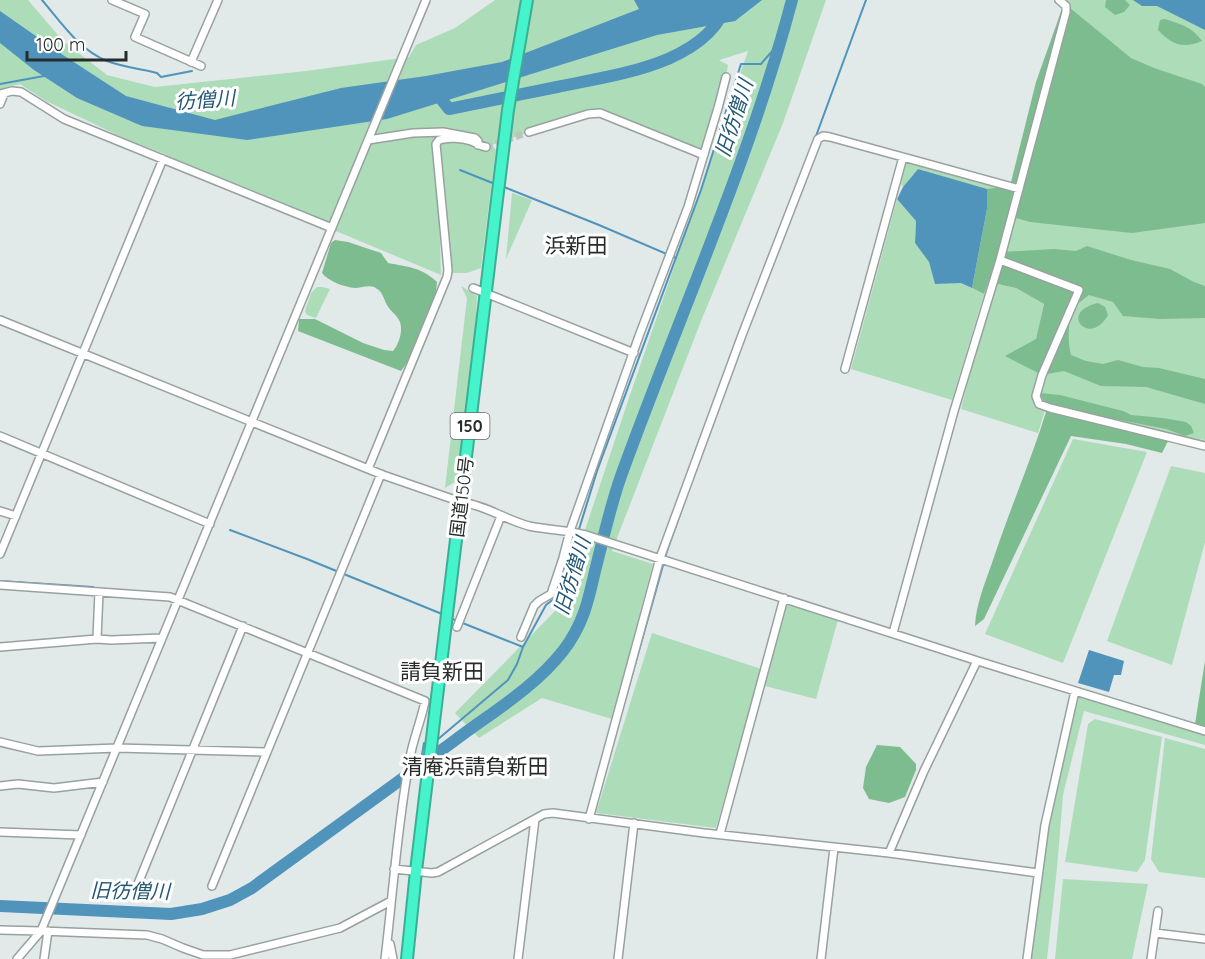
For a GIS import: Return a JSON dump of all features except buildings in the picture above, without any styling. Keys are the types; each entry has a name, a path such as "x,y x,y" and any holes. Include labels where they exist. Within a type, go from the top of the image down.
{"highway":[{"name":"国道150号","path":"407,959 508,110 526,4"}],"street":[{"path":"112,0 145,14 135,37 201,66"},
{"path":"191,62 218,0"},
{"path":"44,959 44,931 81,835 426,0"},
{"path":"893,633 954,411 1000,260 1066,12 1066,6 1059,0"},
{"path":"521,637 534,606 551,594 570,531 688,207 726,77"},
{"path":"0,104 2,94 12,91 21,92 64,119 332,228"},
{"path":"529,132 588,114 600,113 704,155"},
{"path":"368,140 413,133 443,132 475,138 482,147 472,141 449,138 439,140 436,144 447,277 368,469"},
{"path":"589,819 660,558 738,346 818,139 823,136 830,137 1019,189"},
{"path":"845,369 903,157"},
{"path":"0,554 163,159"},
{"path":"1000,260 1079,290 1042,375 1036,396 1039,404 1205,446"},
{"path":"473,288 634,353"},
{"path":"0,320 368,469 516,522 586,535 977,661 1205,731"},
{"path":"0,436 210,524"},
{"path":"212,886 381,474"},
{"path":"0,512 16,516"},
{"path":"457,627 501,516"},
{"path":"0,585 170,597 425,701 408,765 390,901 385,959"},
{"path":"97,639 99,592"},
{"path":"720,834 784,598"},
{"path":"135,891 243,626"},
{"path":"0,647 97,639 162,638"},
{"path":"889,853 924,771 977,661"},
{"path":"1027,959 1045,825 1076,691"},
{"path":"0,742 38,751 117,748 267,752"},
{"path":"0,786 18,784 54,788 103,783"},
{"path":"394,869 438,872 544,814 553,813 1038,873"},
{"path":"518,959 535,819"},
{"path":"618,959 634,823"},
{"path":"0,832 81,835"},
{"path":"821,959 834,848"},
{"path":"0,930 147,935 215,957 246,952 340,928 390,901"},
{"path":"1151,959 1158,911"},
{"path":"388,927 393,959"},
{"path":"17,959 44,931"},
{"path":"1155,933 1205,939"}],"green space":[{"path":"0,0 28,0 63,41 107,75 155,87 306,71 409,57 416,45 455,28 495,0 521,0 521,4 529,0 826,0 783,123 701,321 612,551 653,564 612,719 542,698 479,738 455,713 555,611 586,527 748,51 719,60 728,65 726,77 702,149 600,108 489,146 496,149 481,268 467,273 448,273 437,141 441,275 200,174 165,154 128,140 46,101 20,84 0,89"},
{"path":"1055,0 1205,0 1205,440 1128,427 1037,396 1046,407 1038,433 961,409 993,283 1016,288 1044,304 1036,339 1042,375 1070,296 996,273 1063,3"},
{"path":"1106,0 1125,0 1130,5 1124,12 1115,15 1105,7"},
{"path":"1064,3 1131,58 1205,87 1205,223 1132,233 1030,222 1012,217 984,294 972,288 987,209 987,189 1010,186 1036,82"},
{"path":"1165,19 1190,29 1202,41 1189,45 1173,42 1158,30 1160,20"},
{"path":"906,160 1010,186 990,191 918,169 903,187 901,184"},
{"path":"512,193 532,200 506,259"},
{"path":"897,199 916,221 915,243 929,262 935,283 961,283 984,294 952,400 851,369"},
{"path":"335,240 381,253 388,263 420,270 437,282 435,301 418,347 401,371 298,331 299,319 315,319 363,343 384,350 393,351 399,340 401,332 398,318 388,307 379,291 371,286 355,288 341,285 328,279 322,273 331,243"},
{"path":"1087,246 1170,269 1205,286 1205,318 1160,319 1123,316 1113,302 1089,295 1071,309 1069,338 1071,355 1103,364 1118,360 1205,379 1205,404 1146,387 1101,386 1064,371 1042,375 1005,356 1036,339 1044,304 1016,288 993,283 1002,252 1054,249 1076,251"},
{"path":"461,286 477,296 475,337 456,481 445,488 467,298"},
{"path":"317,287 330,289 316,318 307,315 305,311 311,293"},
{"path":"1098,303 1105,307 1108,315 1101,324 1093,328 1081,325 1078,319 1080,313 1086,307"},
{"path":"1040,393 1060,395 1131,415 1186,422 1194,433 1185,436 1166,429 1089,414 1052,404 1046,407"},
{"path":"1047,409 1170,437 1162,453 1126,444 1071,436 984,619 975,626 984,586"},
{"path":"1073,439 1147,452 1063,663 985,634"},
{"path":"1171,466 1205,473 1205,542 1172,665 1107,641"},
{"path":"784,598 839,616 816,699 761,685"},
{"path":"652,633 761,669 716,828 596,813"},
{"path":"1205,661 1205,728 1195,724"},
{"path":"1077,697 1205,731 1205,745 1084,711 1063,795 1047,959 1030,959 1040,858"},
{"path":"1095,719 1162,737 1145,860 1137,872 1065,862 1088,724"},
{"path":"1165,738 1205,749 1205,878 1159,872 1151,859"},
{"path":"877,745 900,747 916,764 916,770 905,797 889,803 869,799 863,788 866,767"},
{"path":"1063,879 1148,884 1132,959 1055,959"}],"water":[{"path":"634,0 762,0 735,21 657,35 387,119 247,140 142,126 77,98 34,70 0,43 0,11 126,96 215,120 341,88 502,62 639,9"},
{"path":"1133,0 1205,0 1205,30 1157,6 1142,6"},
{"path":"918,169 987,189 987,209 972,288 961,283 935,284 929,262 915,243 916,221 897,199 903,187"},
{"path":"1089,650 1124,661 1121,675 1114,675 1109,692 1078,683"}],"waterway":[{"path":"42,0 79,43 107,61 157,73 161,77 192,71"},
{"name":"彷僧川","path":"435,91 449,109 631,71 680,53 701,39 718,22 728,0"},
{"name":"旧彷僧川","path":"0,906 171,914 202,909 230,900 252,888 497,710 552,664 570,641 584,613 621,476 734,181 775,61 792,0"},
{"path":"816,136 866,0"},
{"path":"434,741 508,680 546,605 555,598 597,471 701,190 741,64 761,64 781,41"},
{"path":"0,84 44,76"},
{"path":"460,170 495,184"},
{"path":"504,187 676,258"},
{"path":"627,693 667,551 689,489"},
{"path":"230,530 442,614"},
{"path":"0,581 93,587"},
{"path":"450,618 523,647"},
{"path":"420,767 424,743 429,742"}],"tunnel":[{"path":"486,147 529,132"}],"district":[{"name":"浜新田","path":"576,246"},
{"name":"請負新田","path":"442,672"},
{"name":"清庵浜請負新田","path":"475,767"}]}
